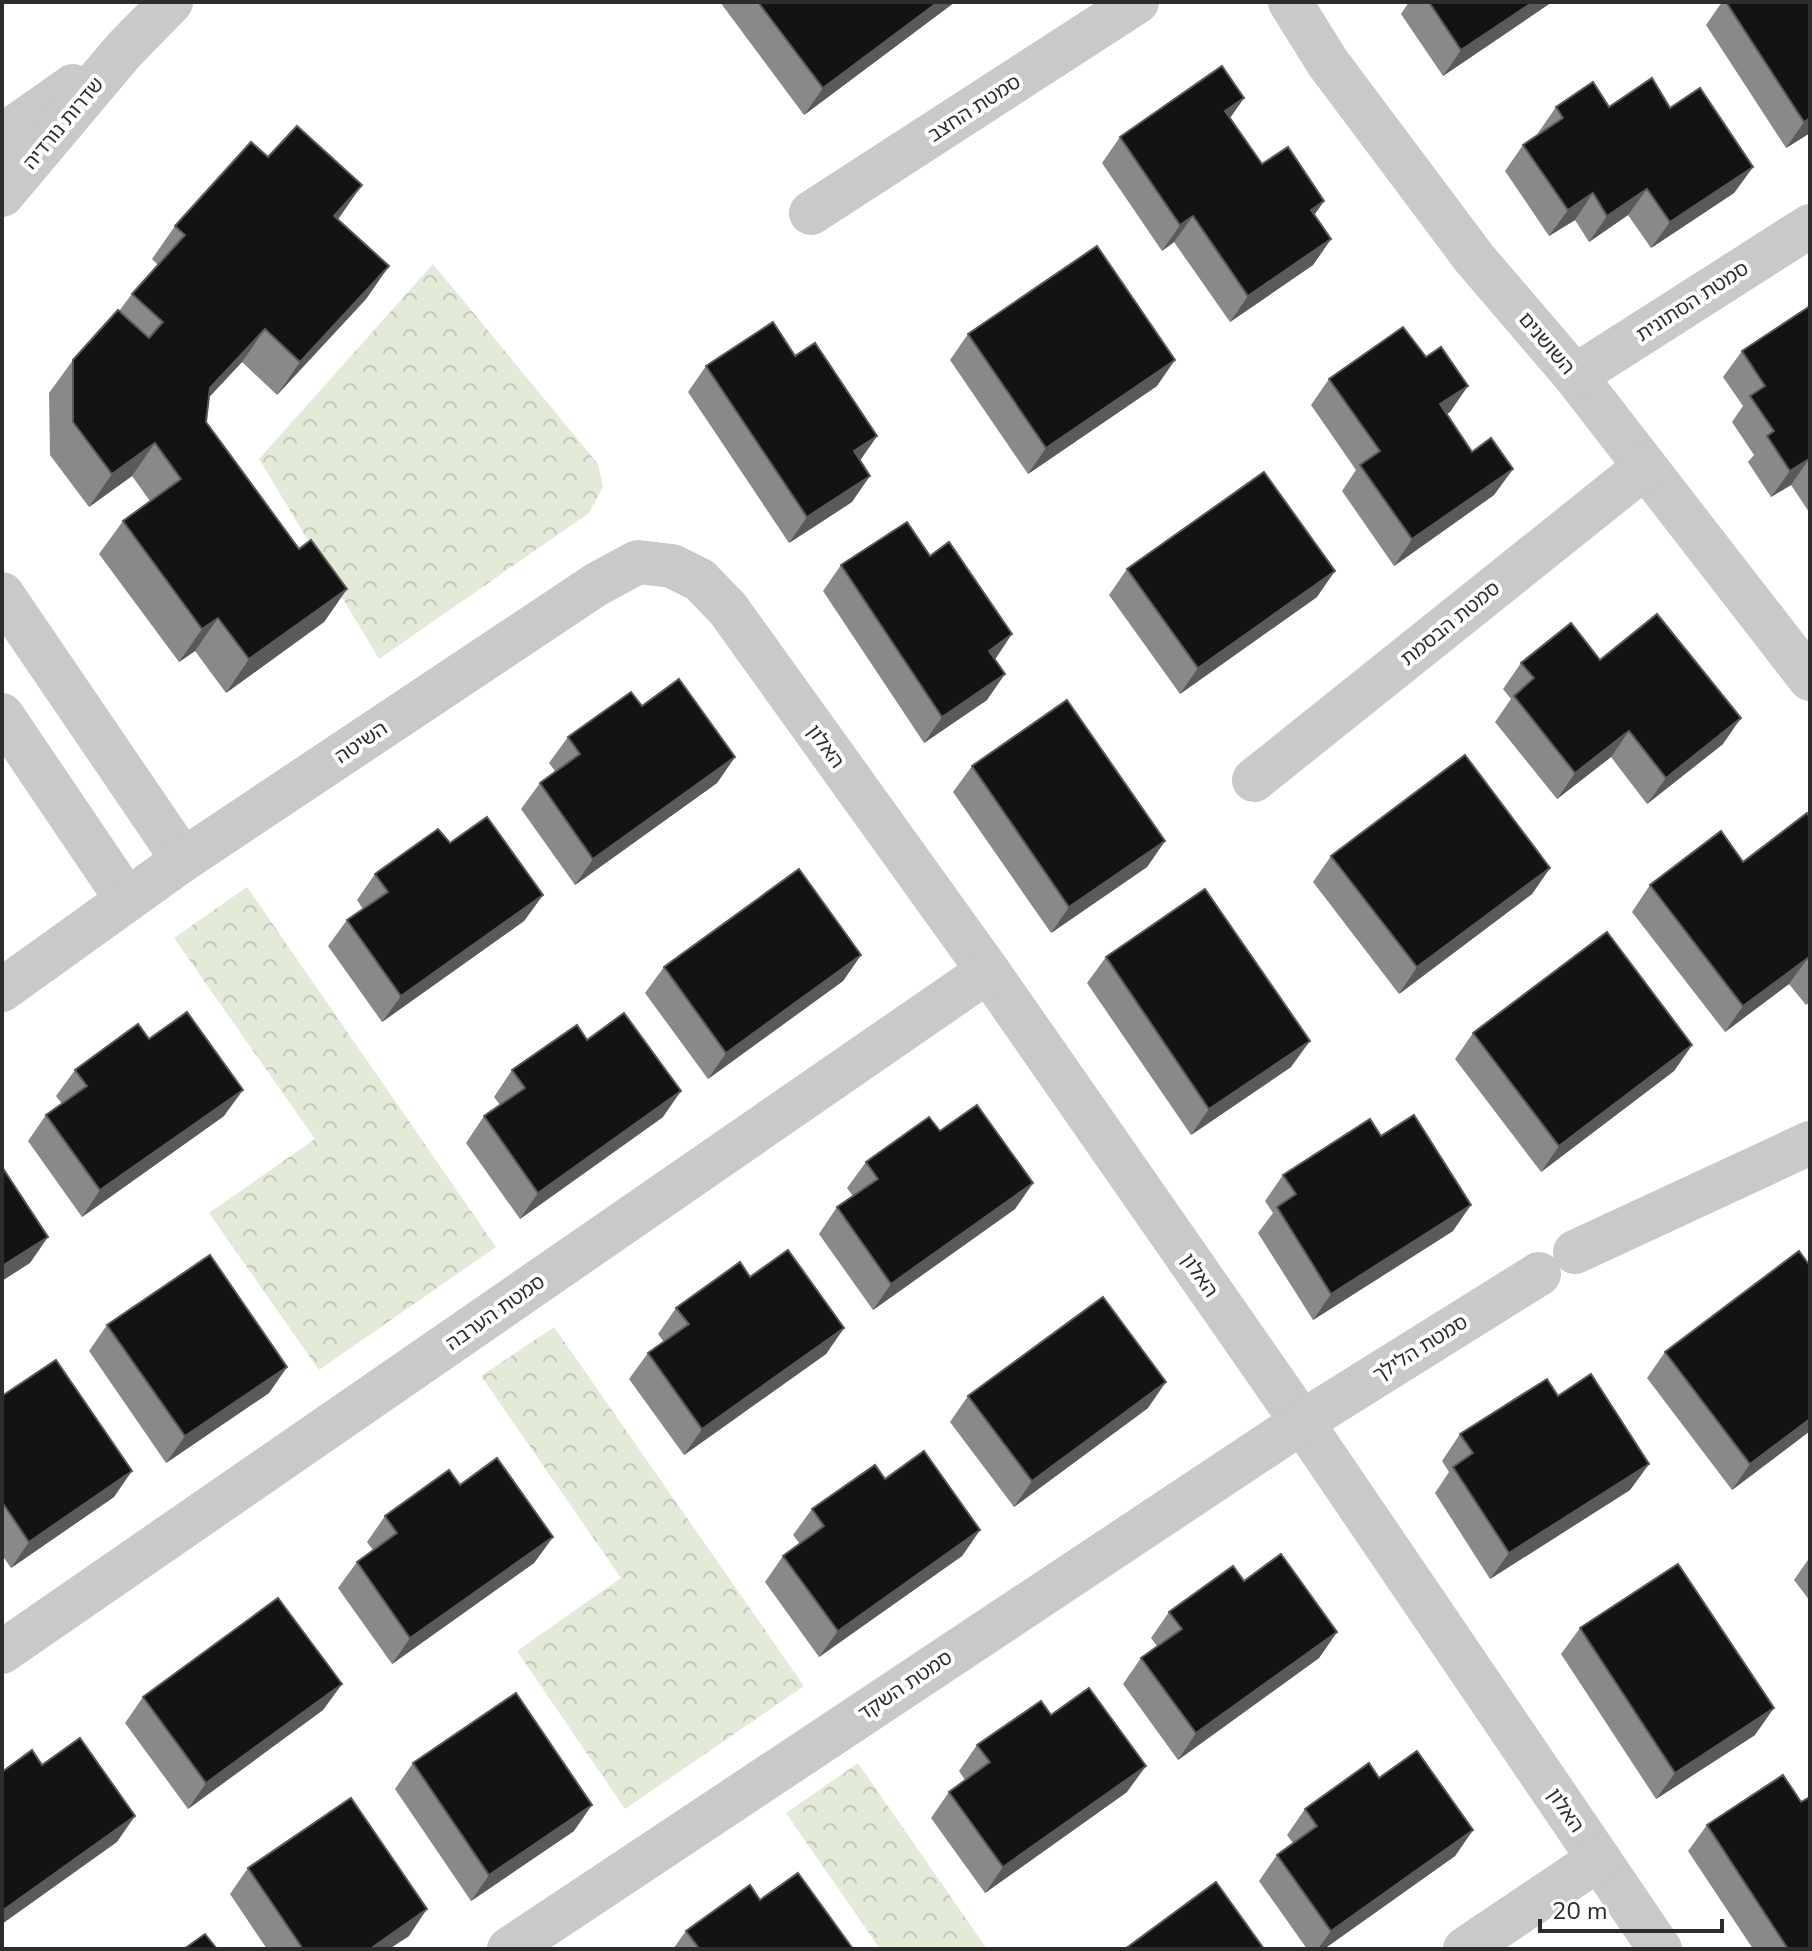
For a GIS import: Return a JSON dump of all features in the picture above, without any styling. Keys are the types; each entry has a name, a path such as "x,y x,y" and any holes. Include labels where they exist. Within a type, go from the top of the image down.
{"street":[{"name":"שדרות נורדיה","path":"2,195 124,50 171,2"},
{"name":"סמטת החצב","path":"811,213 1137,2"},
{"name":"השושנים","path":"1290,2 1328,63 1474,258 1575,376 1810,679"},
{"name":"שדרות נורדיה","path":"2,136 124,50"},
{"name":"סמטת הסתונית","path":"1575,376 1810,226"},
{"name":"סמטת הבסמת","path":"1254,780 1645,467"},
{"name":"השיטה","path":"2,990 183,860 597,584 638,562 672,566 700,580 728,609"},
{"path":"2,594 183,860"},
{"name":"האלון","path":"728,609 988,971 1302,1422 1660,1949"},
{"path":"2,715 127,900"},
{"name":"סמטת הערבה","path":"2,1652 988,971"},
{"name":"סמטת הלילך","path":"1302,1422 1557,1263 1810,1143"},
{"name":"סמטת השקד","path":"509,1949 1302,1422"},
{"path":"1465,1949 1599,1859"}],"green space":[{"path":"433,264 598,464 603,487 589,513 379,659 259,459"},
{"path":"247,887 496,1247 319,1370 209,1213 315,1139 174,938"},
{"path":"554,1327 804,1686 625,1809 517,1651 621,1578 481,1376"},
{"path":"858,1763 987,1949 880,1949 786,1813"}],"building":[{"path":"758,2 938,2 823,88"},
{"path":"1429,2 1533,2 1461,50"},
{"path":"1726,2 1810,2 1810,118 1804,122"},
{"path":"1222,66 1244,98 1225,111 1262,164 1288,147 1324,201 1311,210 1331,239 1248,296 1193,216 1180,225 1120,137"},
{"path":"1652,78 1670,108 1700,88 1753,167 1670,222 1647,189 1607,216 1593,193 1568,210 1523,145 1563,118 1556,107 1593,82 1609,107"},
{"path":"297,126 362,185 334,216 389,266 300,362 265,329 210,388 206,422 299,549 311,540 347,589 249,659 218,618 202,629 123,521 181,479 155,443 112,474 73,422 73,360 118,310 149,338 163,322 132,294 185,235 175,226 251,142 268,157"},
{"path":"1097,246 1175,360 1046,448 968,334"},
{"path":"1810,306 1810,460 1790,471 1767,436 1774,431 1750,396 1765,386 1742,351"},
{"path":"773,322 795,356 815,343 877,436 854,451 870,476 807,517 706,366"},
{"path":"1403,327 1426,357 1441,347 1468,386 1440,404 1472,452 1491,438 1513,469 1412,539 1360,465 1380,451 1329,379"},
{"path":"1264,472 1335,571 1198,668 1127,569"},
{"path":"907,522 930,556 949,542 1012,634 989,651 1005,674 942,717 841,565"},
{"path":"1657,614 1741,718 1666,778 1629,731 1575,773 1514,696 1534,678 1521,663 1571,623 1600,660"},
{"path":"679,679 735,757 593,859 540,783 580,754 568,737 631,692 642,706"},
{"path":"1067,700 1165,841 1069,907 972,766"},
{"path":"1465,755 1550,868 1417,967 1331,856"},
{"path":"1807,813 1810,818 1810,961 1808,958 1743,1006 1650,885 1721,831 1743,862"},
{"path":"487,817 543,895 401,996 347,920 388,892 375,874 438,829 450,843"},
{"path":"799,869 861,955 726,1053 664,967"},
{"path":"1205,889 1310,1041 1209,1109 1106,957"},
{"path":"1607,932 1692,1045 1559,1146 1473,1033"},
{"path":"187,1012 243,1090 100,1190 46,1115 87,1086 75,1070 138,1024 149,1039"},
{"path":"624,1013 681,1091 538,1193 484,1116 525,1088 512,1070 577,1025 587,1040"},
{"path":"977,1105 1033,1183 891,1284 837,1207 878,1179 866,1162 929,1117 940,1131"},
{"path":"1414,1115 1471,1205 1331,1294 1277,1207 1296,1194 1283,1175 1370,1119 1381,1136"},
{"path":"2,1167 48,1237 2,1266"},
{"path":"788,1250 844,1328 702,1429 648,1353 689,1324 676,1308 740,1262 750,1277"},
{"path":"1799,1251 1810,1266 1810,1419 1750,1464 1665,1352"},
{"path":"210,1255 287,1367 185,1436 107,1325"},
{"path":"1103,1297 1166,1382 1032,1481 968,1396"},
{"path":"56,1360 132,1471 29,1542 2,1502 2,1396"},
{"path":"1591,1374 1649,1464 1509,1553 1453,1467 1473,1453 1460,1434 1547,1379 1558,1396"},
{"path":"924,1451 980,1530 838,1631 783,1556 824,1526 812,1509 875,1465 885,1479"},
{"path":"497,1458 553,1537 410,1638 357,1562 397,1533 385,1516 449,1470 460,1485"},
{"path":"1281,1554 1337,1632 1196,1733 1141,1658 1182,1629 1169,1612 1233,1566 1244,1581"},
{"path":"1678,1564 1774,1708 1675,1773 1580,1628"},
{"path":"278,1598 342,1684 206,1783 143,1697"},
{"path":"1089,1688 1146,1766 1003,1867 949,1792 990,1762 977,1745 1041,1701 1051,1715"},
{"path":"516,1693 592,1805 489,1875 413,1763"},
{"path":"80,1738 135,1816 2,1911 2,1772 32,1750 42,1765"},
{"path":"1417,1751 1473,1830 1331,1931 1277,1855 1317,1826 1305,1809 1369,1763 1379,1778"},
{"path":"1783,1775 1801,1802 1810,1797 1810,1949 1788,1949 1707,1825"},
{"path":"351,1798 427,1909 370,1949 303,1949 248,1868"},
{"path":"798,1873 853,1949 696,1949 698,1947 686,1931 750,1885 760,1900"},
{"path":"1216,1882 1264,1949 1125,1949"},
{"path":"205,1934 217,1949 184,1949"}]}
